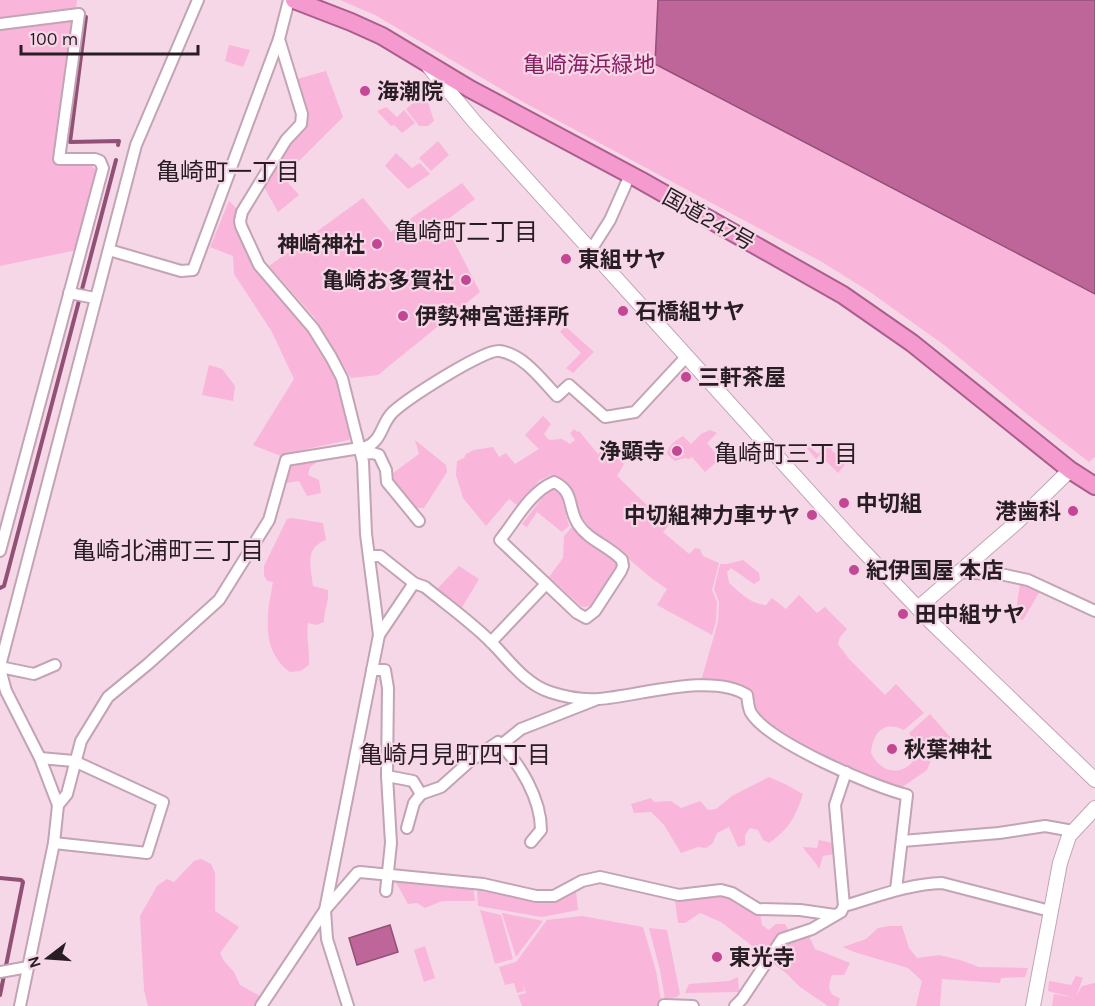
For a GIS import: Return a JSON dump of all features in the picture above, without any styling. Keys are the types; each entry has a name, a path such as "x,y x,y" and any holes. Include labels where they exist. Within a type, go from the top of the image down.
{"highway":[{"name":"国道247号","path":"294,0 382,36 470,89 808,274 912,343 1071,470 1095,486"}],"street":[{"path":"20,1006 54,843 58,805 40,758 6,691 0,667 136,145 198,0"},
{"path":"109,250 181,271 193,270 279,39 289,0"},
{"path":"0,24 79,14 59,159 95,159 102,164 103,168 74,294 0,551"},
{"path":"279,39 302,120 286,140 242,212 240,221 251,252 259,265 313,328 342,378 361,451 363,506 379,635 325,910 327,939 348,1006"},
{"path":"426,63 473,120 815,499 918,608 1095,780"},
{"path":"591,250 610,220 630,175"},
{"path":"74,294 95,298"},
{"path":"361,451 379,439 391,414 414,395 483,355 497,350 522,360 557,396 569,386 605,417 635,412 687,356"},
{"path":"58,805 67,794 81,741 108,697 219,600 269,520 286,460 361,451 379,455 386,470 387,483 419,520"},
{"path":"918,608 1017,522 1071,470"},
{"path":"554,482 562,486 568,494 577,523 617,554 622,560 623,567 595,611 586,618 546,584 500,540 536,494 546,485 554,482"},
{"path":"370,556 380,556 414,583 425,586 491,642 522,674 540,688 564,696 598,699"},
{"path":"960,572 1005,575 1028,580 1095,611"},
{"path":"379,635 414,583"},
{"path":"491,642 546,584"},
{"path":"0,667 34,674 54,665"},
{"path":"372,670 385,670 388,688 387,776 391,843 386,891"},
{"path":"501,745 521,729 598,699 713,684 731,686 747,694 751,712 772,733 846,772 887,790 907,795 896,890"},
{"path":"407,828 414,803 421,794 441,787 470,761 498,742 530,784 541,822 541,830 531,842"},
{"path":"40,758 74,761 161,800 163,805 147,853 54,843"},
{"path":"735,1006 782,939 812,929 841,912 844,906 835,805 846,772"},
{"path":"387,776 413,781 421,794"},
{"path":"1033,1006 1060,863 1073,831 1095,808"},
{"path":"902,841 999,833 1045,826 1073,831"},
{"path":"261,1006 325,910 357,873 388,873 483,884 536,896 554,896 582,880 600,877 679,896 721,890 732,893 758,909 800,910 835,915"},
{"path":"844,906 896,890 928,883 942,883 1050,911"},
{"path":"4,971 28,967"},
{"path":"664,1005 693,1006"}],"green space":[{"path":"0,0 77,0 56,164 90,164 97,171 77,250 0,266"},
{"name":"亀崎海浜緑地","path":"340,0 658,0 655,64 1095,294 1095,457 1089,462 944,345 870,292 822,262 523,102 375,15"},
{"path":"229,45 250,50 243,67 225,61"},
{"path":"326,71 343,117 283,177 299,195 278,212 264,187 308,119 297,79"},
{"path":"425,93 434,121 428,126 419,126 406,109"},
{"path":"386,107 397,117 404,110 415,123 402,133 394,125 391,126 377,111"},
{"path":"438,141 449,155 431,171 419,158"},
{"path":"396,153 412,168 420,163 430,174 408,189 385,166"},
{"name":"神崎神社","path":"462,183 475,199 444,222 480,292 378,375 351,378 314,317 269,266 363,198 391,232"},
{"path":"229,201 247,227 268,279 307,331 330,368 349,416 351,430 349,440 281,456 253,445 294,379 272,332 234,274 233,256 210,247"},
{"path":"565,326 594,352 573,373 566,368 581,353 560,332"},
{"path":"209,365 222,369 235,386 233,401 202,395"},
{"path":"543,416 551,424 544,434 549,440 562,439 570,444 575,440 570,433 574,429 579,431 598,454 607,446 624,464 617,476 657,515 668,508 677,516 663,532 689,554 695,548 700,549 703,556 719,563 712,590 717,602 716,621 712,635 657,605 667,589 586,523 578,509 571,488 561,479 551,475 540,480 517,505 509,499 486,526 463,498 456,475 457,461 474,450 493,447 499,457 506,453 515,464 539,449 525,435"},
{"path":"710,430 717,433 707,443 720,459 705,472 692,457 675,461 667,454 671,445 683,436 691,444 701,434"},
{"path":"415,440 446,465 447,472 424,508 416,508 404,496 395,484 393,473 419,454"},
{"path":"827,441 833,447 831,450 846,463 838,473 820,455 816,459 805,446 807,444 818,454"},
{"path":"320,460 310,467 308,475 319,480 321,493 307,496 299,481 287,483 284,479 287,464"},
{"path":"554,489 561,495 569,526 562,532 537,512 527,527 522,524 542,498"},
{"path":"287,519 323,523 326,540 314,548 310,565 313,586 328,590 328,594 324,622 316,625 308,623 309,665 300,671 290,672 280,663 270,642 268,619 273,582 267,581 264,576 264,566"},
{"path":"572,527 582,538 616,561 617,566 591,606 582,607 549,577 563,558 564,536"},
{"path":"743,560 759,573 760,580 754,584 731,568 727,572 729,583 737,591 751,600 766,605 772,598 786,609 799,595 817,613 825,607 847,629 840,637 838,644 849,659 885,695 896,684 924,713 904,730 891,726 885,727 877,734 871,753 877,763 885,768 901,770 913,761 916,754 915,744 909,733 930,714 951,738 933,755 927,770 901,788 886,783 798,743 779,731 763,720 754,709 750,691 738,685 701,681 718,622 719,602 714,589 720,564"},
{"path":"459,566 479,579 461,609 436,590"},
{"path":"1020,583 1040,591 1023,620 1015,618"},
{"path":"769,777 803,794 790,822 782,833 769,843 763,840 758,830 750,828 745,835 745,845 738,847 729,827 717,833 713,843 706,848 698,847 681,853 664,825 651,812 634,813 631,804 651,798 654,802 671,801 681,808 700,801 708,810 716,809 732,796"},
{"path":"819,840 833,843 834,854 823,856 819,869 803,847 817,848"},
{"path":"201,859 211,864 215,873 215,911 239,927 220,953 234,972 240,985 260,996 254,1006 148,1006 144,990 140,916 157,886 167,879 174,882 194,861"},
{"path":"393,877 473,887 475,901 442,901 425,908 417,903 408,904"},
{"path":"477,888 548,902 564,898 576,891 578,910 542,917 478,906"},
{"path":"721,895 760,914 762,925 769,930 776,924 785,924 789,931 779,937 761,961 758,950 721,922 700,913 685,923 678,923 675,901"},
{"path":"480,910 501,915 513,959 495,964"},
{"path":"502,913 543,921 516,957"},
{"path":"582,916 643,927 656,971 662,1006 522,1006 518,995 526,993 523,984 524,991 517,993 514,983 505,985 499,967 516,962 547,920"},
{"path":"902,926 909,948 917,958 939,955 979,967 1028,968 1025,977 1001,978 1000,983 942,979 940,1006 916,1006 922,981 908,968 843,947 866,939 878,928"},
{"path":"649,928 667,930 680,994 677,997 665,999"},
{"path":"808,934 815,949 850,963 844,975 832,975 829,986 833,995 840,998 838,1006 828,1006 800,987 771,962 786,943"},
{"path":"425,946 435,978 424,982 414,950"},
{"path":"1076,976 1083,978 1076,996 1082,986 1095,983 1095,1006 1052,1006 1054,994 1075,998 1048,991 1049,981 1071,985"},
{"path":"738,977 739,992 685,993 689,984 729,981"}],"shaded area":[{"path":"658,0 1095,0 1095,294 655,64"},
{"path":"390,925 398,952 357,965 349,938"}],"waterway":[{"path":"86,17 70,142 119,141 118,145"},
{"path":"0,588 4,586 116,160"},
{"path":"0,878 23,882 0,995"}],"place":[{"name":"海潮院","path":"365,91"},
{"name":"神崎神社","path":"377,244"},
{"name":"東組サヤ","path":"566,259"},
{"name":"亀崎お多賀社","path":"466,280"},
{"name":"石橋組サヤ","path":"623,311"},
{"name":"伊勢神宮遥拝所","path":"403,316"},
{"name":"三軒茶屋","path":"686,377"},
{"name":"浄顕寺","path":"677,451"},
{"name":"中切組","path":"844,503"},
{"name":"港歯科","path":"1073,511"},
{"name":"中切組神力車サヤ","path":"812,515"},
{"name":"紀伊国屋 本店","path":"854,570"},
{"name":"田中組サヤ","path":"903,614"},
{"name":"秋葉神社","path":"892,749"},
{"name":"東光寺","path":"717,957"}],"district":[{"name":"亀崎町一丁目","path":"228,172"},
{"name":"亀崎町二丁目","path":"466,232"},
{"name":"亀崎町三丁目","path":"786,454"},
{"name":"亀崎北浦町三丁目","path":"168,551"},
{"name":"亀崎月見町四丁目","path":"455,755"}]}
